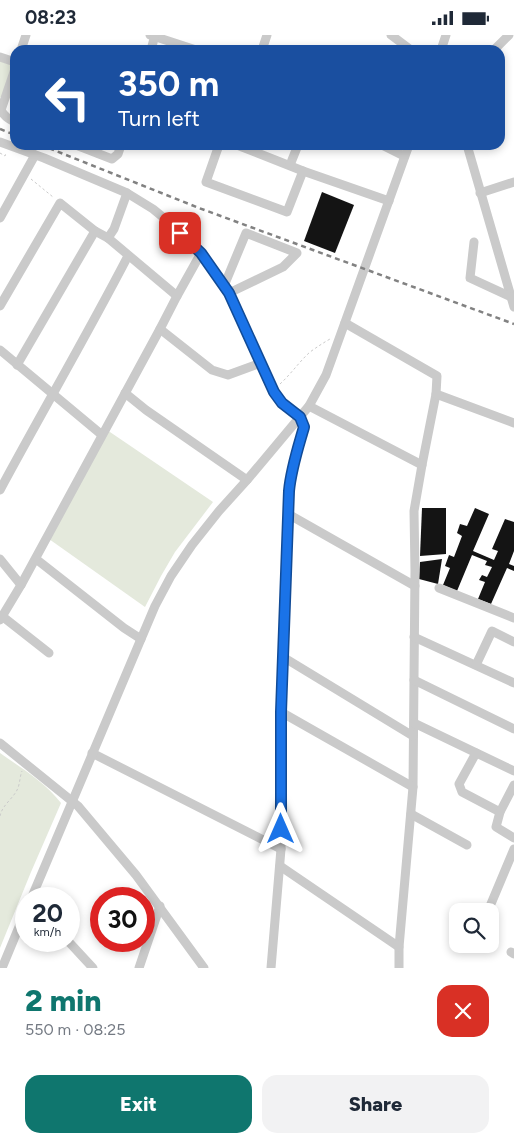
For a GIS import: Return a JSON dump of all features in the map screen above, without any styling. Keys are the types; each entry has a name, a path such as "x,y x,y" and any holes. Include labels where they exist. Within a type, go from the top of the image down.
{"street":[{"path":"153,35 182,45"},
{"path":"391,35 404,45"},
{"path":"499,45 509,35"},
{"path":"10,81 2,99 1,110 4,116 10,120"},
{"path":"22,150 127,193 153,209 201,253 227,290 273,390 282,403 300,417 304,427 290,479 281,712 281,849 271,968"},
{"path":"89,150 112,159 119,150"},
{"path":"217,150 206,181 287,212 303,171"},
{"path":"250,150 303,171 389,201"},
{"path":"290,165 296,150"},
{"path":"391,150 404,157"},
{"path":"36,887 155,606 171,575 219,511 309,406 326,375 406,150"},
{"path":"468,150 480,193 510,278 511,297 514,307"},
{"path":"0,218 36,155"},
{"path":"480,193 514,182"},
{"path":"108,239 114,229 127,193"},
{"path":"0,306 60,203 177,295"},
{"path":"17,365 95,231"},
{"path":"246,233 297,253 283,267 227,290 246,233"},
{"path":"474,242 470,278 511,297"},
{"path":"49,653 1,618 22,585 201,253"},
{"path":"0,491 128,256"},
{"path":"345,323 437,376 436,394 414,511 413,787 399,947 399,968"},
{"path":"160,329 212,370 228,375 261,363"},
{"path":"0,350 102,435"},
{"path":"125,393 146,410 247,480"},
{"path":"436,394 514,423"},
{"path":"309,406 422,465"},
{"path":"288,514 415,586"},
{"path":"0,559 22,585"},
{"path":"36,559 124,628 141,639"},
{"path":"439,588 514,618"},
{"path":"476,665 492,631 514,642"},
{"path":"414,637 514,683"},
{"path":"283,657 413,736"},
{"path":"414,680 514,729"},
{"path":"281,712 413,787"},
{"path":"414,723 514,771"},
{"path":"0,743 78,806 136,875 204,968"},
{"path":"92,753 281,849"},
{"path":"476,753 459,784 462,792 500,812"},
{"path":"514,785 500,812 496,827 514,838"},
{"path":"411,814 467,845"},
{"path":"491,903 514,849"},
{"path":"280,867 399,947"},
{"path":"139,968 160,906"},
{"path":"2,968 15,937"},
{"path":"78,952 93,968"}],"path":[{"path":"25,174 60,203"},
{"path":"273,390 290,375 309,353 333,337"},
{"path":"0,816 18,789 22,768 27,764"}],"shaded area":[{"path":"0,58 10,61 10,78 3,98 0,97"},
{"path":"107,430 213,502 175,552 145,607 49,539"},
{"path":"0,753 40,782 61,803 25,887 15,887 15,911 0,948"}],"building":[{"path":"322,192 354,205 335,253 304,241"},
{"path":"422,508 446,508 446,554 420,556"},
{"path":"475,508 489,514 473,551 494,560 498,551 492,549 505,519 514,522 514,551 509,564 514,566 514,571 507,568 491,604 478,599 485,582 479,580 482,575 487,577 492,567 485,565 487,561 472,555 457,591 443,585 450,568 445,566 449,555 454,557 462,536 457,533 460,524 467,526"},
{"path":"442,559 438,584 419,579 420,562"}],"railway":[{"path":"0,129 10,133"},
{"path":"54,150 199,208 514,324"}],"route":[{"path":"180,233 201,253 229,293 274,392 282,403 300,417 304,427 290,479 289,491 281,712 281,829"}]}
